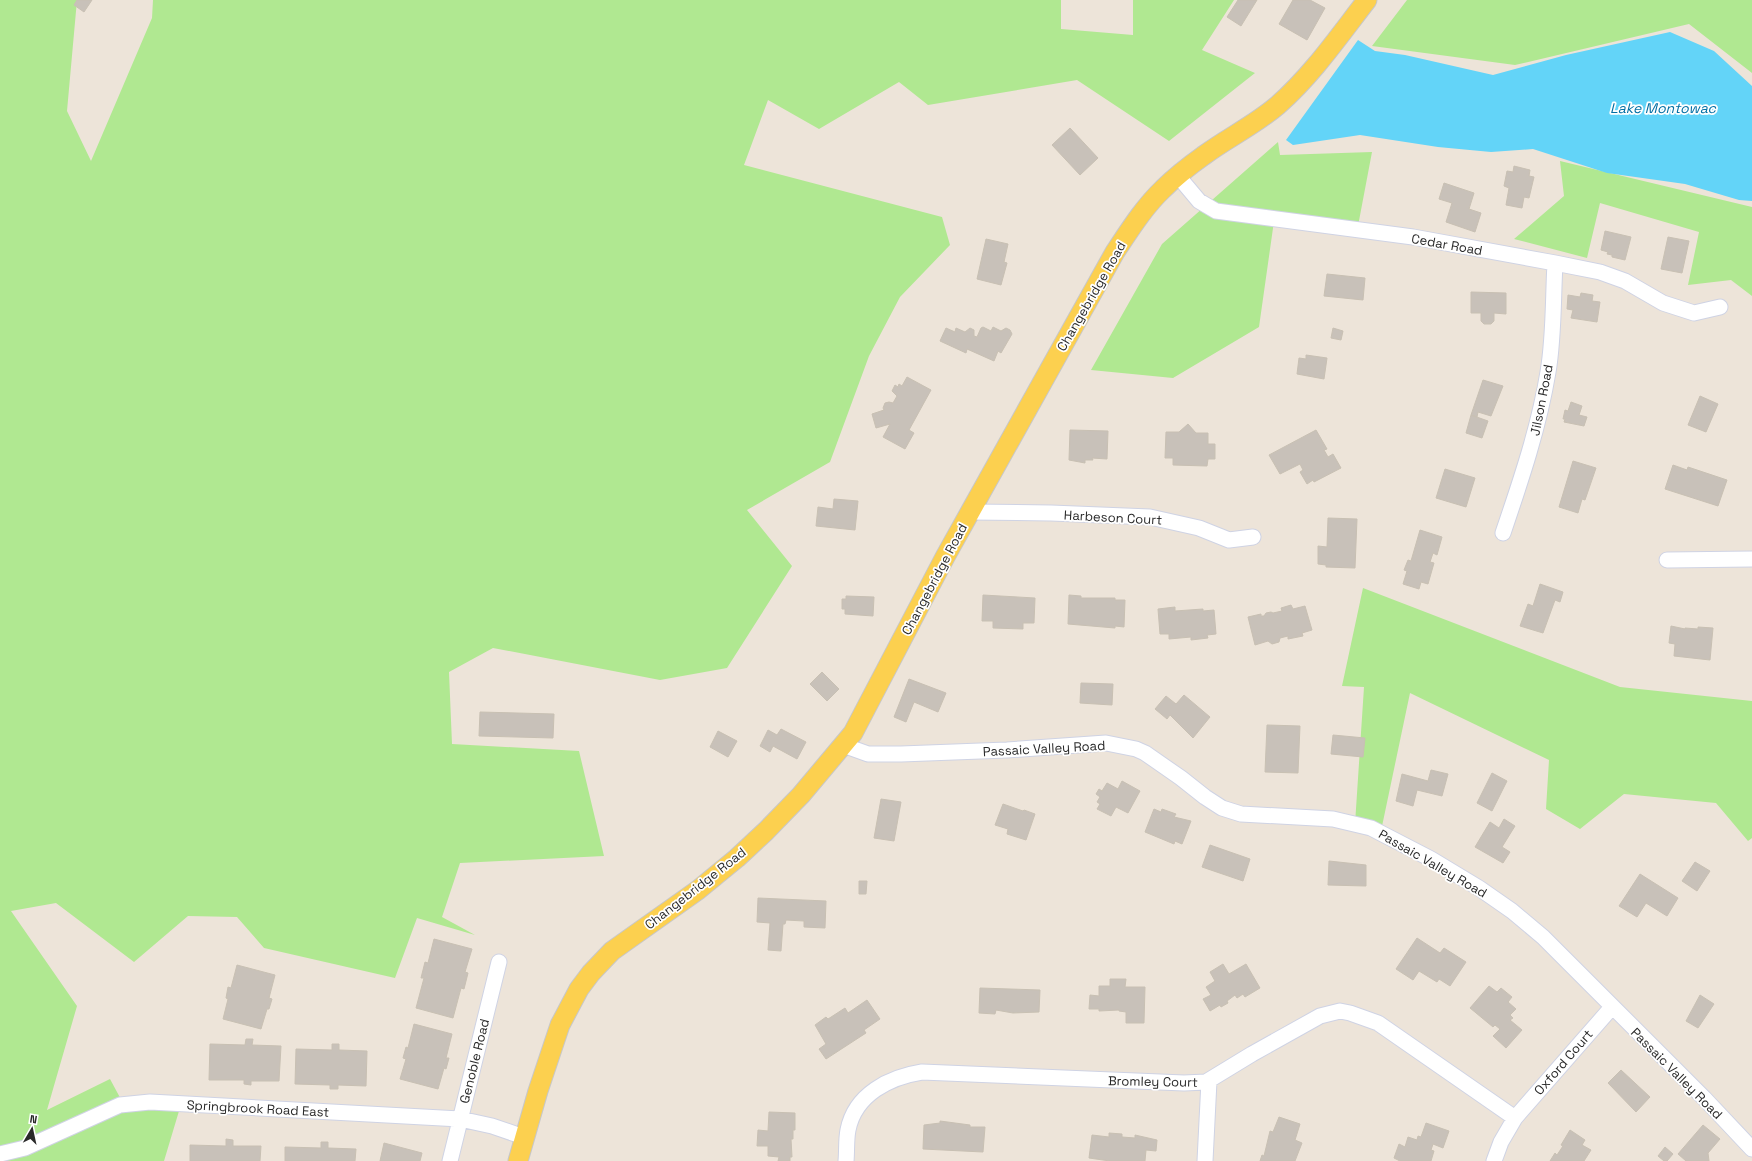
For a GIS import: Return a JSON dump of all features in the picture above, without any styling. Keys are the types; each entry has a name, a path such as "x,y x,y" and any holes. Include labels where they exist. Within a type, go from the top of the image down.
{"main road":[{"name":"Changebridge Road","path":"518,1161 524,1137 560,1025 579,989 591,973 612,952 698,890 737,858 796,800 853,733 970,512 1115,252 1138,219 1162,189 1204,155 1255,123 1278,105 1307,76 1367,0"}],"street":[{"name":"Cedar Road","path":"1178,176 1207,207 1221,212 1413,237 1555,263 1600,272 1625,281 1662,303 1694,313 1720,307"},
{"name":"Jilson Road","path":"1503,533 1531,448 1541,410 1548,370 1555,263"},
{"name":"Harbeson Court","path":"970,512 1051,513 1150,517 1199,528 1229,540 1253,537"},
{"path":"1667,560 1752,559"},
{"name":"Passaic Valley Road","path":"843,745 868,754 901,754 1007,750 1106,743 1136,749 1145,753 1181,778 1204,797 1222,808 1241,814 1333,819 1371,828 1431,859 1479,888 1512,911 1543,937 1704,1098 1752,1149"},
{"name":"Genoble Road","path":"450,1161 499,962"},
{"name":"Oxford Court","path":"1494,1161 1501,1142 1515,1118 1612,1007"},
{"name":"Bromley Court","path":"846,1161 848,1130 856,1111 868,1095 884,1084 902,1075 922,1072 1184,1083 1209,1081 1252,1054 1320,1016 1330,1013 1350,1012 1378,1023 1515,1118"},
{"path":"1205,1161 1209,1081"},
{"name":"Springbrook Road East","path":"0,1154 25,1148 104,1111 130,1103 150,1102 460,1119 492,1126 524,1137"}],"green space":[{"path":"0,0 77,0 67,111 91,161 152,18 153,0 1061,0 1061,29 1133,35 1133,0 1234,0 1202,50 1255,73 1169,141 1077,80 928,105 899,82 819,129 768,100 744,165 942,217 950,245 900,297 869,356 830,462 747,510 792,566 727,668 660,680 493,648 449,672 452,744 579,751 604,856 460,863 442,917 475,935 417,918 395,978 264,948 237,917 188,916 134,962 56,903 11,911 77,1006 47,1110 110,1079 124,1105 182,1101 164,1161 0,1161"},
{"path":"1407,0 1752,0 1752,73 1689,24 1515,65 1372,46"},
{"path":"1278,142 1280,155 1372,152 1358,226 1275,214 1259,327 1173,378 1091,370 1162,244"},
{"path":"1560,161 1752,207 1752,296 1731,280 1688,285 1699,232 1600,203 1587,258 1514,239 1564,196"},
{"path":"1363,588 1620,687 1752,701 1752,838 1748,841 1716,803 1624,794 1580,829 1546,809 1549,760 1410,693 1381,831 1355,824 1364,687 1342,686"}],"water":[{"name":"Lake Montowac","path":"1670,32 1714,51 1752,86 1752,201 1739,200 1685,184 1607,173 1533,149 1491,152 1438,147 1360,135 1293,145 1286,140 1358,40 1375,51 1405,55 1493,75 1566,55"}],"building":[{"path":"77,0 92,0 84,12 74,5"},
{"path":"1238,0 1257,0 1241,26 1227,17"},
{"path":"1293,0 1310,0 1325,8 1307,40 1279,24"},
{"path":"1070,128 1098,158 1080,175 1052,145"},
{"path":"1514,166 1530,170 1529,176 1534,177 1529,198 1524,197 1522,208 1506,205 1509,188 1504,186 1507,171 1513,172"},
{"path":"1444,183 1474,193 1469,209 1481,213 1475,232 1446,222 1452,203 1439,199"},
{"path":"1605,231 1631,237 1625,260 1612,257 1612,255 1607,254 1608,252 1601,250"},
{"path":"1668,237 1689,241 1682,273 1661,269"},
{"path":"986,239 1008,244 1004,262 1007,263 1001,285 977,279"},
{"path":"1327,274 1365,278 1363,300 1324,296"},
{"path":"1471,292 1506,293 1506,314 1494,313 1494,321 1491,324 1484,324 1481,321 1481,313 1471,313"},
{"path":"1581,293 1593,295 1592,301 1600,302 1597,322 1571,318 1573,310 1567,309 1568,295 1580,297"},
{"path":"983,327 991,331 993,327 1001,331 1006,328 1010,330 1012,334 1001,353 998,351 994,361 967,349 966,353 940,341 946,328 955,332 956,328 965,332 970,328 974,330 974,336 977,337 981,328"},
{"path":"1333,328 1343,331 1341,340 1331,338"},
{"path":"1306,355 1327,358 1324,379 1297,374 1299,358 1306,359"},
{"path":"907,377 931,390 909,430 914,433 905,449 883,437 890,424 876,428 872,414 884,410 883,408 885,403 893,403 897,396 892,391 895,385 898,387 899,384 902,386"},
{"path":"1483,380 1503,386 1491,416 1478,412 1477,417 1471,415"},
{"path":"1700,396 1718,404 1706,432 1688,425"},
{"path":"1571,402 1582,406 1579,415 1587,417 1584,426 1564,422 1565,419 1563,419 1565,410 1568,411"},
{"path":"1471,415 1488,421 1482,438 1466,433"},
{"path":"1188,424 1196,433 1208,433 1208,444 1215,444 1215,459 1208,459 1207,466 1173,465 1173,458 1165,458 1166,432 1179,432"},
{"path":"1070,430 1108,431 1107,459 1092,458 1093,460 1085,460 1085,463 1069,460"},
{"path":"1316,430 1327,449 1324,450 1328,457 1333,454 1341,468 1307,484 1300,472 1303,470 1300,464 1280,474 1269,455"},
{"path":"1573,461 1596,468 1585,500 1582,499 1578,513 1559,507"},
{"path":"1673,465 1687,470 1688,467 1727,480 1718,506 1665,489"},
{"path":"1445,469 1475,478 1466,507 1436,498"},
{"path":"834,499 858,501 855,530 816,526 818,507 833,509"},
{"path":"1328,518 1357,519 1355,568 1326,567 1326,565 1318,564 1318,546 1327,547"},
{"path":"1420,530 1442,537 1437,555 1433,553 1430,562 1434,563 1428,584 1421,582 1419,589 1403,584 1407,571 1404,570 1408,560 1411,561"},
{"path":"1540,584 1563,592 1560,602 1555,600 1543,633 1520,626 1528,604 1533,606"},
{"path":"983,595 1035,598 1034,623 1023,623 1023,629 993,628 993,621 982,621"},
{"path":"1069,595 1081,596 1081,598 1115,598 1115,600 1125,600 1124,627 1115,626 1115,628 1068,624"},
{"path":"846,596 874,597 873,616 845,614 845,609 842,609 842,599 846,599"},
{"path":"1291,605 1293,609 1305,606 1312,630 1302,633 1303,636 1288,639 1288,636 1280,638 1279,642 1272,644 1268,641 1255,645 1248,617 1261,614 1261,616 1264,616 1266,613 1282,611 1281,608"},
{"path":"1175,607 1175,611 1203,609 1203,611 1214,610 1216,634 1207,635 1208,638 1191,640 1191,637 1169,639 1169,634 1160,634 1158,609"},
{"path":"1671,626 1685,629 1698,629 1698,627 1713,628 1710,660 1674,656 1675,644 1669,643"},
{"path":"822,672 839,689 827,701 810,684"},
{"path":"909,679 946,693 938,712 914,702 906,722 894,717"},
{"path":"1081,683 1113,684 1112,705 1080,703"},
{"path":"1184,695 1210,717 1193,738 1170,715 1167,719 1155,709 1166,696 1176,704"},
{"path":"480,712 554,714 553,738 479,736"},
{"path":"1267,725 1300,726 1298,773 1265,772"},
{"path":"781,729 806,742 797,759 773,746 770,752 760,746 768,730 777,735"},
{"path":"718,731 737,741 728,757 710,747"},
{"path":"1333,735 1365,738 1363,757 1331,754"},
{"path":"1431,770 1448,774 1442,796 1417,790 1413,806 1396,801 1402,774 1428,781"},
{"path":"1492,773 1507,781 1492,811 1477,803"},
{"path":"1122,781 1140,791 1128,813 1116,807 1111,816 1097,809 1100,804 1097,802 1100,797 1096,794 1099,789 1102,791 1107,783 1118,789"},
{"path":"881,799 901,802 894,841 874,838"},
{"path":"1003,804 1035,814 1026,840 1007,834 1008,829 995,825"},
{"path":"1154,809 1161,812 1162,809 1176,814 1174,817 1191,821 1182,844 1175,841 1174,844 1145,832"},
{"path":"1504,819 1515,826 1502,847 1510,852 1503,863 1475,847 1490,822 1499,828"},
{"path":"1210,845 1250,859 1243,881 1202,867"},
{"path":"1329,861 1366,865 1366,886 1328,885"},
{"path":"1695,862 1710,871 1697,891 1682,881"},
{"path":"1640,874 1678,898 1667,916 1646,903 1637,917 1619,906"},
{"path":"859,881 867,881 866,894 859,894"},
{"path":"758,898 826,901 825,928 804,927 804,921 786,920 785,924 783,924 781,951 768,950 770,923 757,922"},
{"path":"1417,938 1440,953 1444,948 1466,962 1450,986 1439,979 1437,982 1419,971 1413,980 1396,969"},
{"path":"434,939 472,949 465,972 468,973 464,989 461,988 453,1018 416,1008 424,978 421,978 425,962 428,963"},
{"path":"1223,964 1229,974 1246,964 1260,988 1245,997 1243,994 1237,998 1235,995 1227,1001 1228,1003 1221,1007 1220,1005 1210,1011 1203,999 1211,995 1206,987 1215,981 1210,972"},
{"path":"237,965 275,975 269,998 272,999 269,1009 267,1009 261,1029 223,1019 228,999 226,998 228,987 231,988"},
{"path":"1110,979 1126,979 1125,987 1145,987 1144,1023 1126,1023 1126,1012 1119,1010 1099,1011 1099,1009 1089,1009 1090,995 1099,996 1099,986 1110,986"},
{"path":"1489,986 1497,992 1501,988 1512,997 1508,1002 1516,1009 1510,1015 1513,1018 1510,1020 1522,1030 1506,1048 1493,1036 1500,1029 1495,1025 1493,1027 1470,1008"},
{"path":"980,988 1040,990 1039,1012 1013,1013 996,1010 995,1014 979,1013"},
{"path":"1700,995 1714,1004 1698,1028 1686,1021"},
{"path":"867,1000 880,1019 864,1030 866,1033 826,1059 819,1049 826,1044 815,1025 826,1017 828,1019 845,1008 848,1013"},
{"path":"414,1024 452,1034 446,1058 449,1058 446,1069 444,1068 438,1089 400,1079 406,1059 403,1058 406,1047 408,1048"},
{"path":"246,1039 253,1039 252,1045 281,1046 279,1081 251,1081 251,1085 244,1084 244,1080 209,1080 210,1044 245,1045"},
{"path":"332,1044 339,1044 339,1050 367,1051 366,1086 338,1085 338,1089 330,1089 330,1085 295,1084 296,1049 332,1050"},
{"path":"1621,1070 1650,1097 1636,1112 1608,1083"},
{"path":"769,1112 795,1113 795,1130 793,1130 793,1139 791,1139 792,1157 790,1157 790,1161 778,1161 779,1157 768,1156 768,1146 757,1146 758,1130 768,1131"},
{"path":"1279,1117 1300,1124 1295,1140 1302,1143 1295,1161 1260,1161 1262,1155 1264,1156 1270,1131 1273,1132"},
{"path":"940,1121 970,1125 970,1127 985,1127 983,1152 923,1149 924,1125 940,1123"},
{"path":"1426,1123 1449,1131 1443,1148 1433,1144 1431,1150 1434,1151 1431,1161 1400,1161 1394,1158 1399,1144 1405,1147 1408,1137 1417,1140 1418,1136 1421,1137"},
{"path":"1703,1125 1720,1139 1708,1153 1709,1161 1686,1161 1678,1154"},
{"path":"1570,1130 1585,1140 1582,1145 1591,1150 1584,1161 1550,1161 1555,1153 1557,1155 1563,1146 1561,1145"},
{"path":"1109,1133 1122,1134 1122,1137 1135,1138 1135,1135 1157,1140 1156,1151 1146,1150 1145,1161 1110,1161 1089,1158 1092,1135 1109,1137"},
{"path":"226,1139 233,1140 233,1146 261,1146 260,1161 190,1161 190,1145 226,1146"},
{"path":"321,1142 328,1142 328,1148 356,1149 355,1161 285,1161 285,1147 321,1148"},
{"path":"384,1143 422,1153 420,1161 380,1161"},
{"path":"1665,1147 1673,1154 1667,1161 1664,1161 1658,1156"}]}
